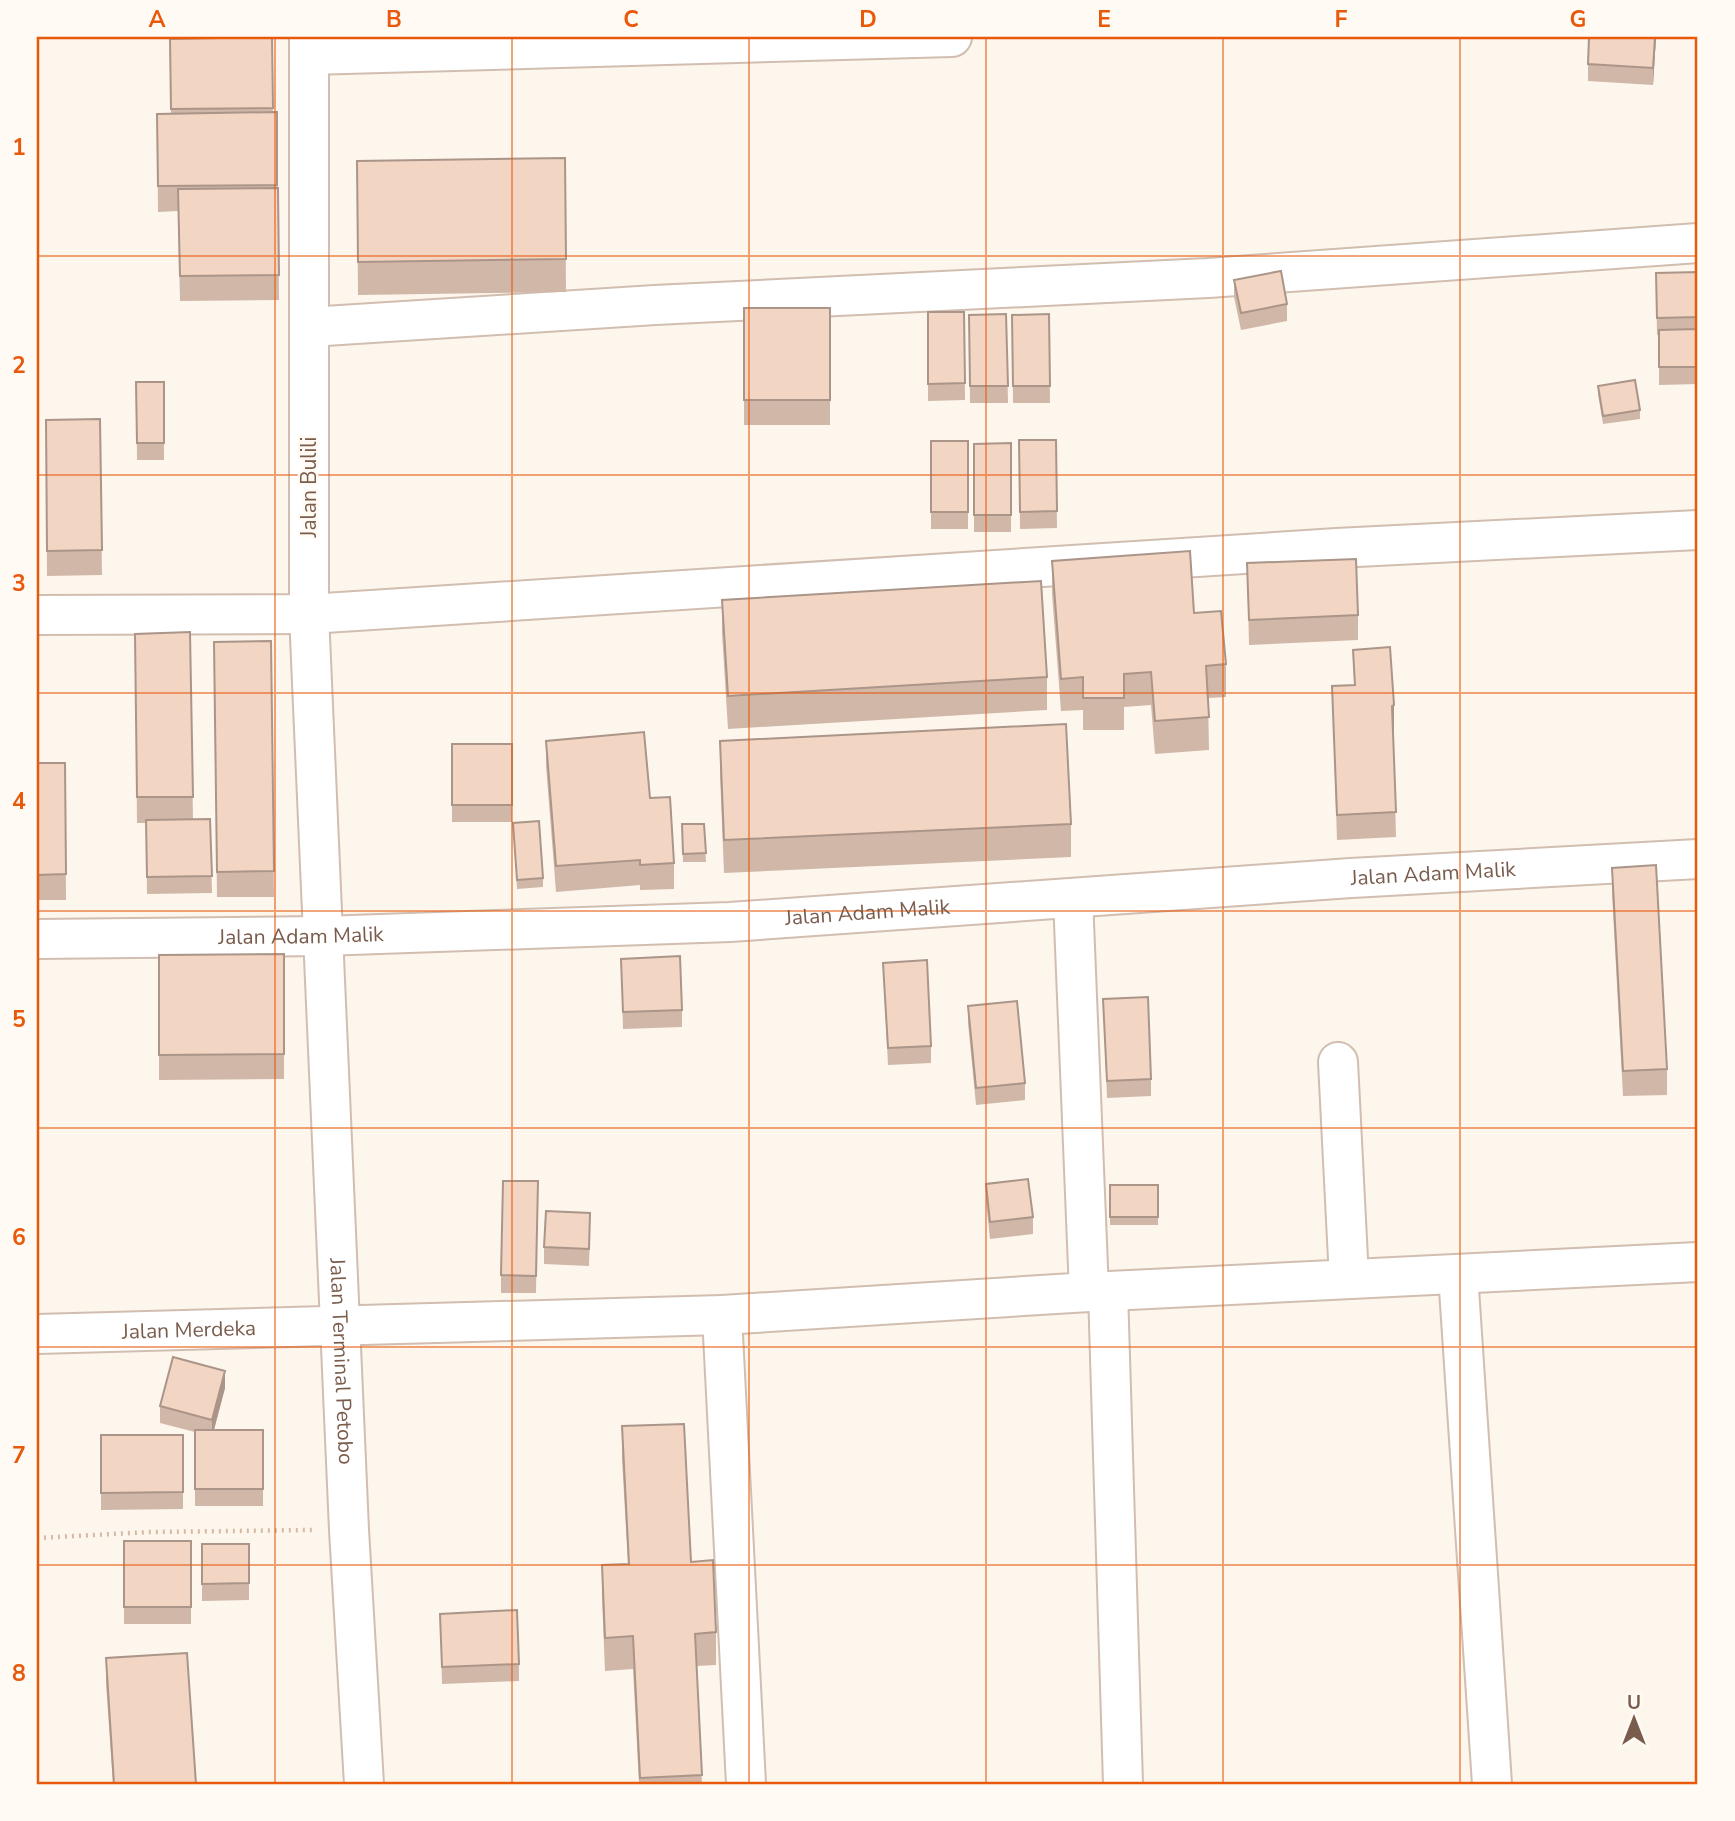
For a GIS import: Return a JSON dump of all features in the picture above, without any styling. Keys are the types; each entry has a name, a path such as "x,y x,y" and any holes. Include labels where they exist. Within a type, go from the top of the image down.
{"street":[{"path":"309,46 952,37"},
{"name":"Jalan Bulili","path":"309,46 309,614 322,936"},
{"path":"309,327 641,306 1208,278 1698,243"},
{"path":"37,615 309,614 1337,548 1698,530"},
{"name":"Jalan Adam Malik","path":"37,939 322,936 730,922 1351,878 1698,859"},
{"path":"1073,898 1099,1291 1123,1784"},
{"name":"Jalan Terminal Petobo","path":"322,936 349,1530 364,1784"},
{"path":"1338,1062 1349,1279"},
{"name":"Jalan Merdeka","path":"37,1334 722,1315 1099,1291 1698,1262"},
{"path":"1458,1274 1492,1784"},
{"path":"722,1315 746,1784"}],"path":[{"path":"37,1538 151,1532 349,1530"}],"building":[{"path":"272,37 273,108 171,109 170,39"},
{"path":"1589,37 1655,37 1653,68 1588,64"},
{"path":"277,112 277,185 158,186 157,114"},
{"path":"565,158 566,259 358,262 357,161"},
{"path":"278,188 279,275 180,276 178,189"},
{"path":"1281,271 1287,304 1241,313 1234,280"},
{"path":"1698,272 1698,317 1657,318 1656,273"},
{"path":"744,308 830,308 830,400 744,400"},
{"path":"928,312 964,312 965,383 928,384"},
{"path":"1006,314 1008,386 970,386 969,315"},
{"path":"1049,314 1050,386 1013,386 1012,315"},
{"path":"1698,329 1698,367 1659,367 1659,330"},
{"path":"1635,380 1640,410 1603,416 1598,386"},
{"path":"136,382 164,382 164,443 137,443"},
{"path":"100,419 102,550 47,551 46,420"},
{"path":"1019,440 1056,440 1057,511 1020,512"},
{"path":"931,441 968,441 968,512 931,512"},
{"path":"1011,443 1011,515 974,515 974,444"},
{"path":"1190,551 1194,613 1221,611 1226,664 1206,666 1209,717 1155,721 1151,672 1124,674 1124,698 1083,698 1083,677 1061,679 1052,561"},
{"path":"1356,559 1358,615 1249,620 1247,563"},
{"path":"1041,581 1047,677 728,696 722,600"},
{"path":"190,632 193,797 137,797 135,634"},
{"path":"271,641 274,871 217,872 214,642"},
{"path":"1390,647 1396,812 1337,815 1332,686 1355,685 1353,650"},
{"path":"1066,724 1071,824 724,840 720,741"},
{"path":"644,732 650,798 670,797 674,863 640,865 640,860 556,866 546,741"},
{"path":"452,744 512,744 512,805 452,805"},
{"path":"37,763 65,763 66,874 37,875"},
{"path":"210,819 212,876 147,877 146,820"},
{"path":"539,821 543,878 517,880 513,823"},
{"path":"682,824 704,824 706,853 683,854"},
{"path":"1656,865 1667,1069 1623,1071 1612,868"},
{"path":"284,954 284,1054 159,1055 159,955"},
{"path":"680,956 682,1010 623,1012 621,959"},
{"path":"927,960 931,1046 888,1048 883,963"},
{"path":"1148,997 1151,1079 1107,1081 1103,999"},
{"path":"1017,1001 1025,1083 976,1088 968,1006"},
{"path":"1028,1179 1033,1217 990,1222 986,1184"},
{"path":"503,1181 538,1181 536,1276 501,1275"},
{"path":"1110,1185 1158,1185 1158,1217 1110,1217"},
{"path":"546,1211 590,1213 589,1249 544,1247"},
{"path":"173,1357 225,1371 212,1420 160,1406"},
{"path":"684,1424 691,1562 713,1560 716,1632 695,1634 702,1775 640,1778 633,1636 605,1638 602,1565 629,1564 622,1426"},
{"path":"195,1430 263,1430 263,1489 195,1489"},
{"path":"101,1435 183,1435 183,1492 101,1493"},
{"path":"124,1541 191,1541 191,1607 124,1607"},
{"path":"202,1544 249,1544 249,1583 202,1584"},
{"path":"517,1610 519,1664 442,1667 440,1614"},
{"path":"187,1653 196,1784 114,1784 106,1658"}]}
